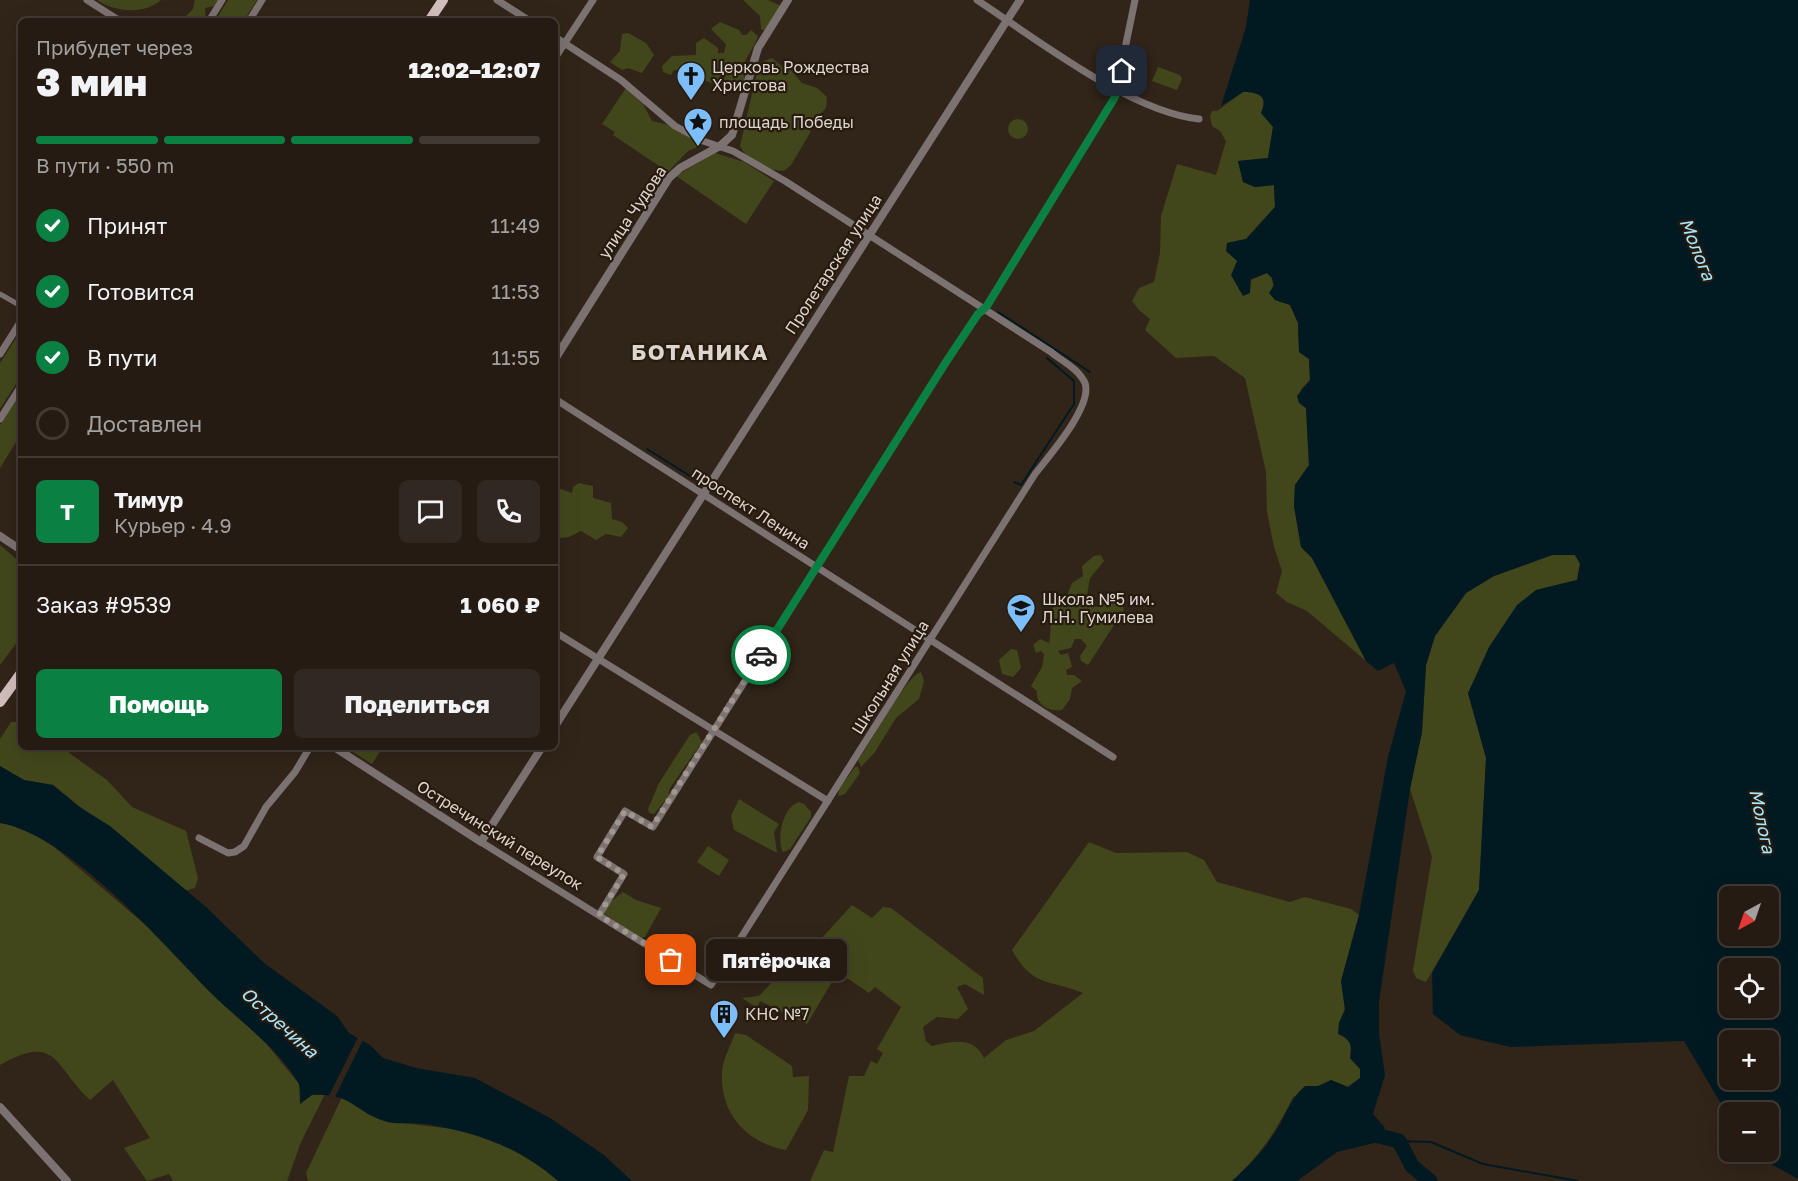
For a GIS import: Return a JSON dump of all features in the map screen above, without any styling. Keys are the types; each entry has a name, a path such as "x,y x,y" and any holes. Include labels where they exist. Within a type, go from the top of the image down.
{"main road":[{"path":"431,18 442,0"},
{"path":"0,702 18,677"}],"street":[{"path":"87,0 115,18"},
{"path":"211,18 222,0"},
{"path":"251,18 262,0"},
{"path":"497,0 525,18"},
{"path":"558,53 593,0"},
{"name":"улица Чудова","path":"558,355 669,178 680,168 727,141 735,126 758,48 788,0"},
{"path":"978,0 1006,22 1116,89 1180,117 1199,119"},
{"name":"Пролетарская улица","path":"558,721 1020,0"},
{"path":"599,915 624,874 597,857 625,811 652,827 946,362 978,314 984,310 1115,97 1135,0"},
{"path":"558,40 621,80 675,126 703,141 720,146 785,181 984,310"},
{"path":"0,294 18,304"},
{"name":"Школьная улица","path":"711,985 1035,474 1084,402 1085,383 1076,371 1051,352 984,310"},
{"path":"0,354 18,326"},
{"path":"0,419 18,391"},
{"name":"проспект Ленина","path":"558,401 931,638 1113,757"},
{"path":"0,536 18,548"},
{"path":"558,634 713,732 828,801"},
{"path":"199,838 228,852 235,852 244,846 266,807 295,772 308,750"},
{"name":"Остречинский переулок","path":"339,750 481,842 711,985"},
{"path":"481,842 540,750"},
{"path":"0,1107 67,1181"}],"green space":[{"path":"97,0 161,0 147,8 129,10 112,7"},
{"path":"195,0 218,0 214,6 205,8 206,18 184,18 193,9"},
{"path":"228,0 257,0 246,18 217,18"},
{"path":"743,0 768,0 781,6 765,31 761,29 760,16"},
{"path":"720,22 739,30 742,35 746,35 751,30 758,36 745,63 744,84 737,83 720,87 707,81 694,82 682,70 674,70 671,75 663,72 662,66 672,56 696,55 696,43 704,38 718,48 718,53 724,53 726,44 711,29"},
{"path":"628,33 646,43 654,55 642,73 628,68 622,70 610,62 620,51 622,34"},
{"path":"772,58 784,68 790,69 802,83 817,88 827,97 826,108 813,121 810,133 791,165 784,171 759,164 740,146 759,63"},
{"path":"1158,67 1180,75 1182,79 1177,90 1152,81"},
{"path":"626,88 643,104 652,121 669,125 698,143 698,147 688,151 668,172 613,135 615,132 602,124"},
{"path":"1243,92 1261,96 1263,107 1261,113 1273,127 1268,158 1238,161 1243,182 1255,187 1274,185 1275,207 1246,239 1227,243 1251,280 1267,273 1272,278 1275,300 1290,305 1298,323 1299,352 1309,359 1310,380 1301,389 1299,403 1306,408 1309,465 1295,485 1294,506 1301,546 1312,558 1366,661 1307,611 1287,602 1276,593 1282,571 1274,547 1267,512 1266,472 1245,378 1214,356 1176,358 1145,330 1150,319 1132,301 1139,288 1154,282 1160,253 1161,216 1177,164 1216,175 1226,141 1220,131 1212,126 1210,116 1212,111 1217,111"},
{"path":"1018,119 1025,122 1028,129 1025,136 1018,139 1011,136 1008,129 1011,122"},
{"path":"715,153 744,162 774,181 746,224 676,176"},
{"path":"18,335 18,381 0,409 0,363"},
{"path":"18,398 18,439 0,468 0,425"},
{"path":"579,483 593,486 593,498 611,503 612,519 622,522 628,528 621,537 606,534 596,540 581,531 558,539 558,492 561,489 572,493 573,487"},
{"path":"0,545 18,560 18,641 0,665"},
{"path":"1101,555 1104,561 1090,578 1087,595 1092,598 1092,606 1098,607 1102,596 1119,602 1124,610 1088,665 1081,661 1080,656 1087,646 1081,639 1075,639 1071,648 1058,651 1061,655 1068,653 1072,667 1066,670 1067,675 1074,675 1082,681 1072,688 1070,699 1062,710 1048,709 1038,700 1037,691 1031,686 1042,667 1044,654 1041,651 1036,653 1033,645 1040,639 1049,643 1051,615 1055,604 1059,599 1066,598 1072,583 1083,576 1082,566 1094,556"},
{"path":"1552,555 1575,555 1580,564 1577,580 1536,590 1468,693 1486,758 1479,890 1426,982 1416,978 1413,970 1432,857 1410,789 1422,732 1426,665 1435,636 1466,593 1494,576"},
{"path":"1011,649 1017,650 1021,668 1013,677 1002,674 999,660"},
{"path":"921,672 924,681 919,699 896,718 875,752 861,767 858,760 888,712 906,685"},
{"path":"11,722 18,722 18,750 65,750 107,780 132,807 186,831 198,878 195,888 185,891 53,785 24,780 0,766 0,739"},
{"path":"696,732 702,742 670,788 668,797 654,814 649,813 648,809 659,783 690,735"},
{"path":"350,750 381,750 372,764"},
{"path":"855,767 858,767 860,773 845,794 838,796 839,789"},
{"path":"739,799 779,824 774,832 777,853 734,830 731,816"},
{"path":"799,802 811,812 811,817 790,849 783,852 780,839 782,824 789,810"},
{"path":"0,823 11,825 46,840 149,928 212,994 265,1042 299,1084 300,1103 312,1095 325,1094 301,1142 287,1181 173,1181 169,1174 147,1181 124,1148 150,1138 113,1080 90,1100 61,1066 44,1053 33,1052 0,1065"},
{"path":"1089,842 1116,853 1187,852 1204,860 1217,882 1290,902 1305,897 1351,909 1359,915 1341,981 1345,1010 1339,1023 1351,1045 1350,1058 1360,1069 1360,1078 1348,1087 1331,1080 1293,1097 1267,1142 1232,1181 810,1181 824,1150 833,1152 849,1076 864,1076 871,1061 877,1064 883,1053 877,1049 901,1007 875,987 869,993 838,972 807,1024 760,1001 757,1008 742,998 759,996 774,980 769,969 757,960 766,955 784,969 798,964 852,905 872,918 883,907 891,908 983,978 984,995 965,984 957,987 968,1009 958,1019 937,1017 923,1027 926,1041 932,1046 955,1042 969,1043 980,1051 984,1058 1006,1040 1034,1031 1083,993 1035,977 1027,971 1012,950"},
{"path":"708,846 729,860 719,876 697,862"},
{"path":"623,892 636,900 661,908 645,937 638,938 604,913 609,903"},
{"path":"735,1033 746,1035 792,1066 793,1077 809,1076 808,1110 786,1150 759,1141 748,1133 731,1114 723,1088 722,1068"},
{"path":"342,1097 385,1121 462,1130 508,1146 544,1169 558,1181 308,1181 306,1173"}],"water":[{"name":"Молога","path":"1250,0 1798,0 1798,1179 1770,1162 1779,1162 1779,1102 1720,1102 1684,1041 1510,1047 1460,1035 1433,1014 1432,973 1479,890 1486,758 1468,693 1489,647 1517,605 1536,590 1577,580 1580,564 1575,555 1552,555 1494,576 1466,593 1435,636 1426,665 1422,732 1410,789 1379,1002 1379,1034 1385,1075 1373,1114 1385,1128 1374,1143 1337,1152 1297,1181 1232,1181 1264,1148 1293,1099 1305,1086 1319,1086 1331,1080 1348,1087 1360,1078 1360,1069 1350,1058 1350,1043 1338,1034 1339,1023 1345,1009 1341,981 1359,915 1388,757 1406,691 1394,663 1378,671 1366,661 1312,558 1301,547 1294,506 1295,485 1309,465 1306,408 1299,403 1297,396 1310,380 1309,359 1299,352 1298,323 1290,305 1275,300 1269,293 1274,285 1272,278 1267,273 1251,279 1250,293 1243,296 1231,275 1237,261 1226,251 1227,243 1246,239 1275,207 1274,185 1255,187 1243,182 1238,161 1268,158 1273,127 1261,113 1264,103 1258,94 1243,92 1221,106 1246,27"},
{"path":"0,766 24,780 53,785 78,806 110,826 206,907 264,963 337,1016 349,1033 370,1045 383,1058 416,1068 475,1078 550,1118 604,1155 632,1181 558,1181 512,1150 479,1137 425,1124 384,1121 336,1097 312,1095 300,1104 299,1084 279,1057 211,993 113,894 55,847 27,831 0,823"}],"pier":[{"path":"359,1035 364,1038 334,1099 328,1098"}],"waterway":[{"path":"998,312 1090,372"},
{"path":"1014,482 1021,485 1074,404 1074,381 1047,358"},
{"path":"647,449 701,483"},
{"name":"Остречина","path":"1361,1137 1371,1134 1399,1141 1412,1166 1430,1181"},
{"path":"1399,1141 1431,1142 1483,1164 1578,1181"}],"way so far":[{"path":"671,960 599,915 624,874 597,857 625,811 652,827 761,655"}],"place":[{"name":"Церковь Рождества Христова","path":"691,102"},
{"name":"площадь Победы","path":"698,148"},
{"name":"Школа №5 им. Л.Н. Гумилева","path":"1021,634"},
{"name":"Пятёрочка","path":"671,960"},
{"name":"КНС №7","path":"724,1040"}],"district":[{"name":"БОТАНИКА","path":"700,351"}],"route":[{"path":"761,655 946,362 978,314 987,306 1115,97 1122,71"}]}
